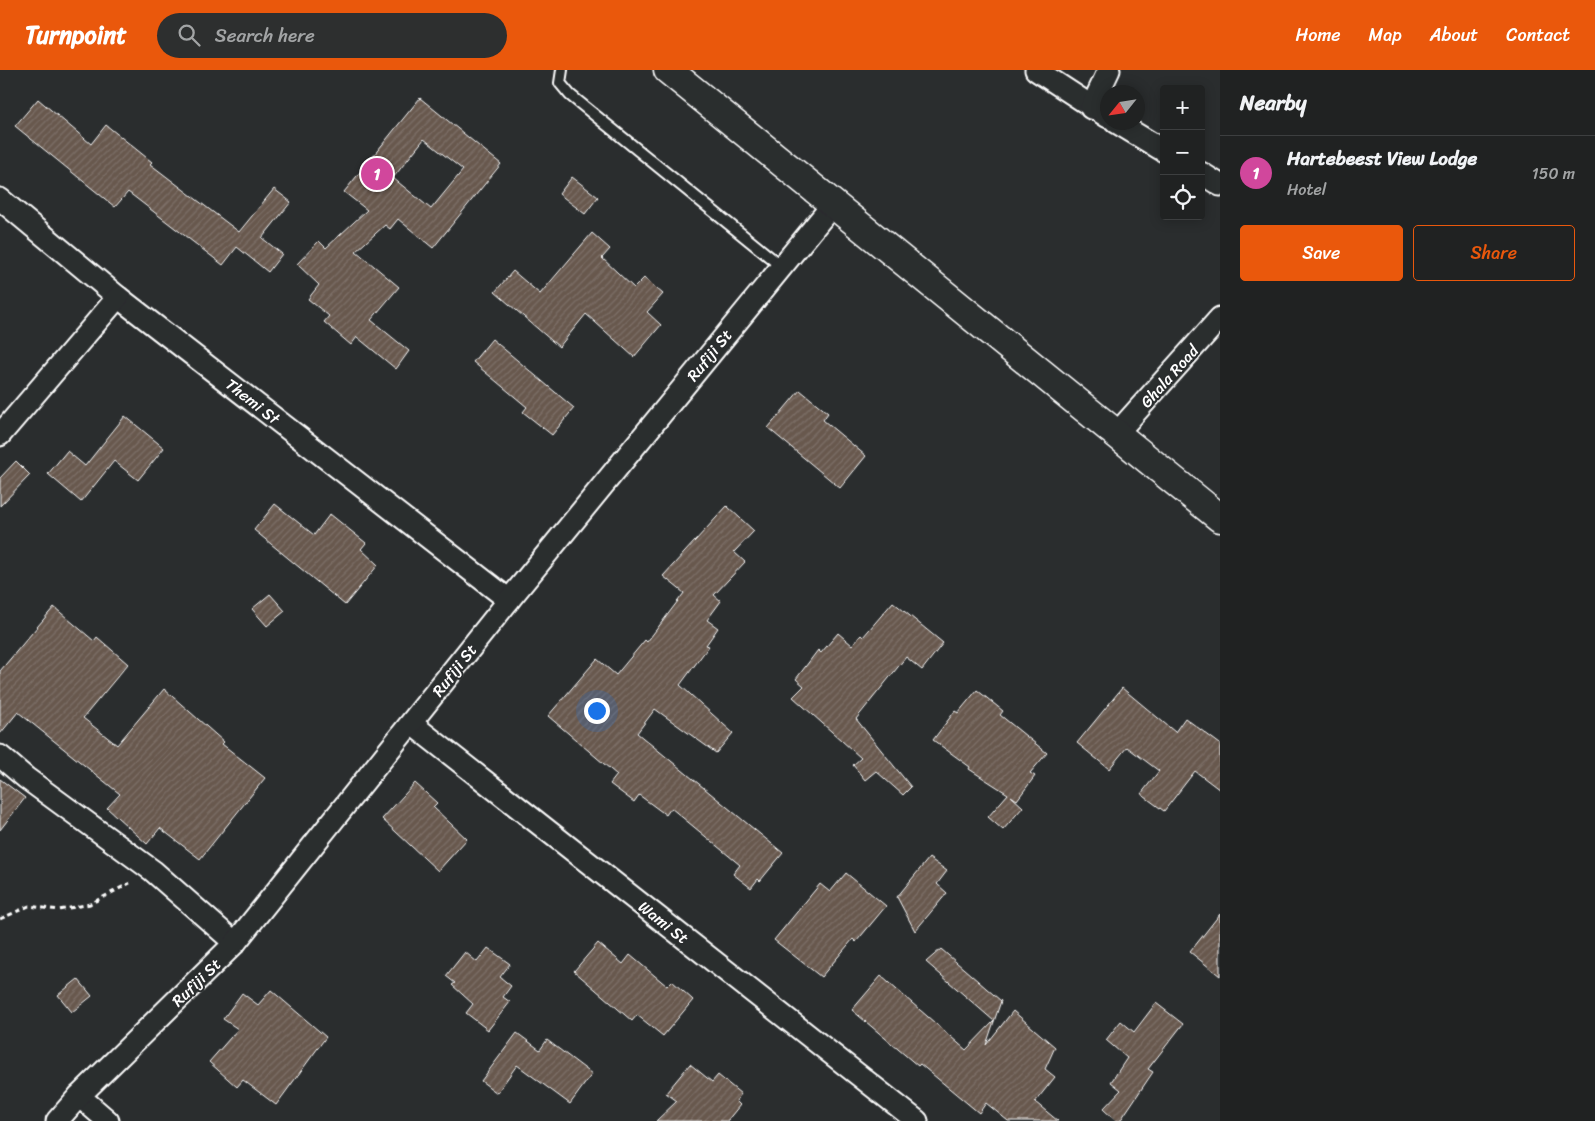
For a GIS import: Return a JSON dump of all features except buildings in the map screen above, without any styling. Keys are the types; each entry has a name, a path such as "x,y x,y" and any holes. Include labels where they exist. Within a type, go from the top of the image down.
{"highway":[{"path":"668,70 834,202 1220,518"}],"street":[{"path":"1036,70 1099,112 1110,70"},
{"path":"1129,130 1160,149"},
{"path":"1204,175 1220,185"},
{"name":"Themi St","path":"0,199 118,297 509,600"},
{"name":"Rufiji St","path":"57,1121 78,1096 235,943 412,724 509,600 834,202"},
{"path":"0,435 118,297"},
{"name":"Ghala Road","path":"1117,433 1220,318"},
{"name":"Wami St","path":"412,724 916,1121"},
{"path":"0,756 26,778 153,871 235,943"},
{"path":"78,1096 108,1121"}],"lane":[{"path":"562,70 560,82 570,95 782,267"}],"path":[{"path":"0,919 28,906 59,910 90,904 153,871"}],"place":[{"name":"Hartebeest View Lodge","path":"377,174"}]}
